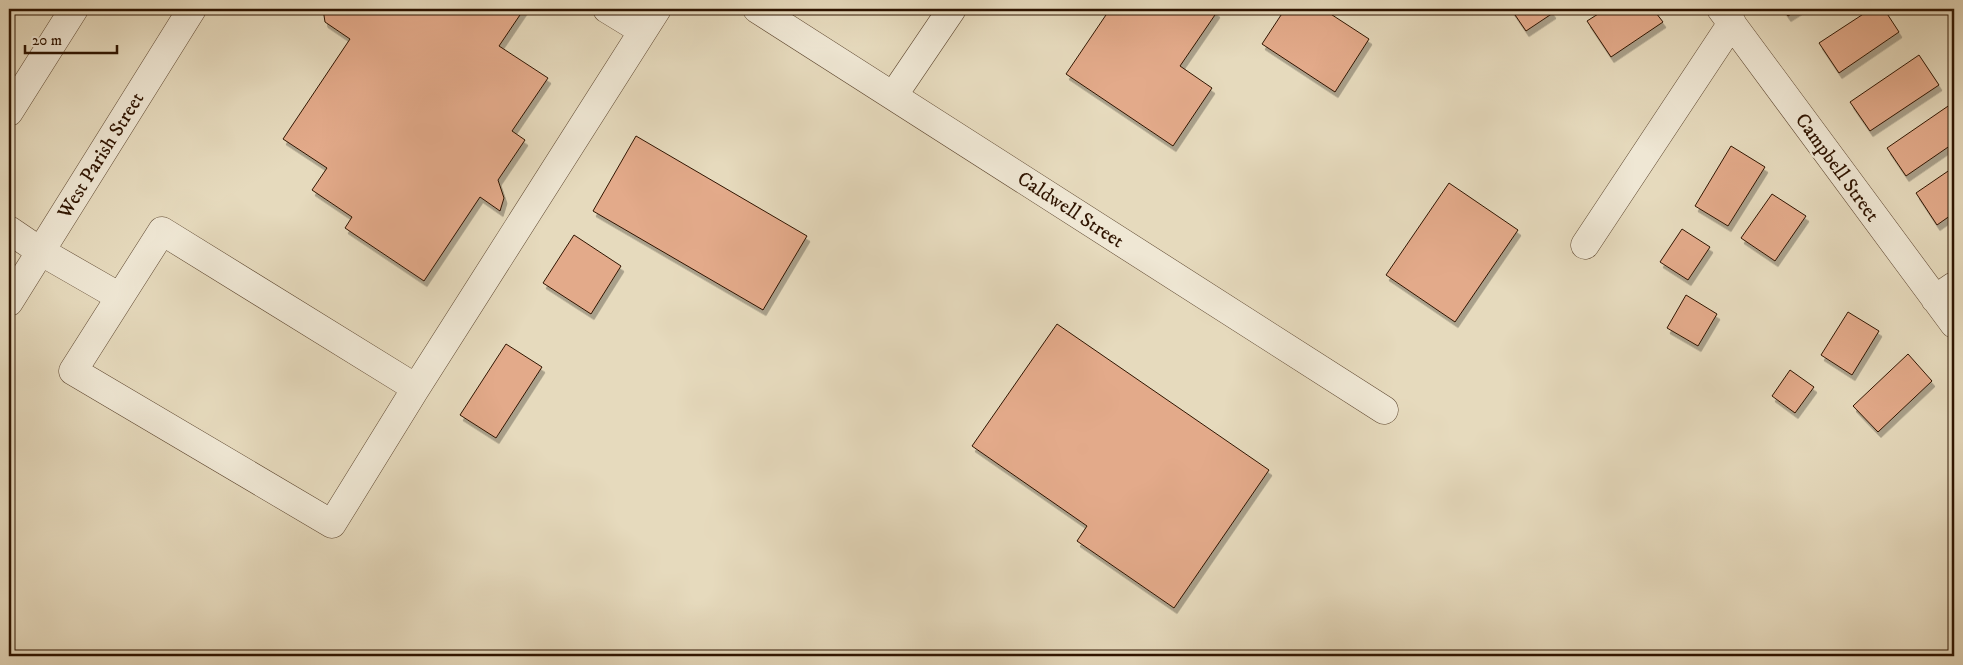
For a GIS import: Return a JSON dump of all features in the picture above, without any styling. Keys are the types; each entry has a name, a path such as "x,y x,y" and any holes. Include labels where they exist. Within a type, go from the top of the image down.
{"street":[{"path":"9,112 74,9"},
{"name":"West Parish Street","path":"9,302 192,9"},
{"path":"416,388 162,231 73,371 332,524 416,388 650,20 607,9"},
{"name":"Caldwell Street","path":"757,9 1384,410"},
{"path":"893,96 952,9"},
{"path":"1584,245 1726,16"},
{"name":"Campbell Street","path":"1726,16 1945,292 1954,324"},
{"path":"9,230 40,251 120,297"}],"building":[{"path":"323,9 524,9 499,46 548,78 512,131 525,140 498,180 504,198 500,211 480,197 424,281 345,228 352,217 312,190 327,168 283,139 350,39 325,22"},
{"path":"1110,9 1213,9 1217,12 1180,66 1212,88 1173,146 1066,74"},
{"path":"1285,9 1323,9 1369,39 1335,92 1262,44"},
{"path":"1511,9 1550,9 1553,13 1526,31"},
{"path":"1606,9 1653,9 1663,22 1611,57 1587,21"},
{"path":"1783,9 1799,9 1788,16"},
{"path":"1871,9 1884,9 1899,32 1839,73 1819,43"},
{"path":"1919,55 1939,85 1870,131 1850,102"},
{"path":"1954,102 1954,143 1906,176 1887,148"},
{"path":"636,136 807,236 763,310 593,211"},
{"path":"1731,146 1765,167 1728,226 1695,206"},
{"path":"1954,167 1954,213 1937,225 1916,193"},
{"path":"1449,183 1518,230 1455,322 1386,275"},
{"path":"1772,194 1806,216 1775,261 1741,238"},
{"path":"1682,229 1710,247 1688,280 1660,262"},
{"path":"574,235 621,266 591,314 543,283"},
{"path":"1686,295 1717,314 1698,346 1667,328"},
{"path":"1848,312 1879,331 1852,375 1821,355"},
{"path":"1057,324 1269,470 1174,608 1077,541 1087,526 972,446"},
{"path":"506,344 542,367 496,438 460,415"},
{"path":"1908,354 1932,381 1878,432 1853,406"},
{"path":"1790,370 1814,387 1795,413 1772,396"}]}
